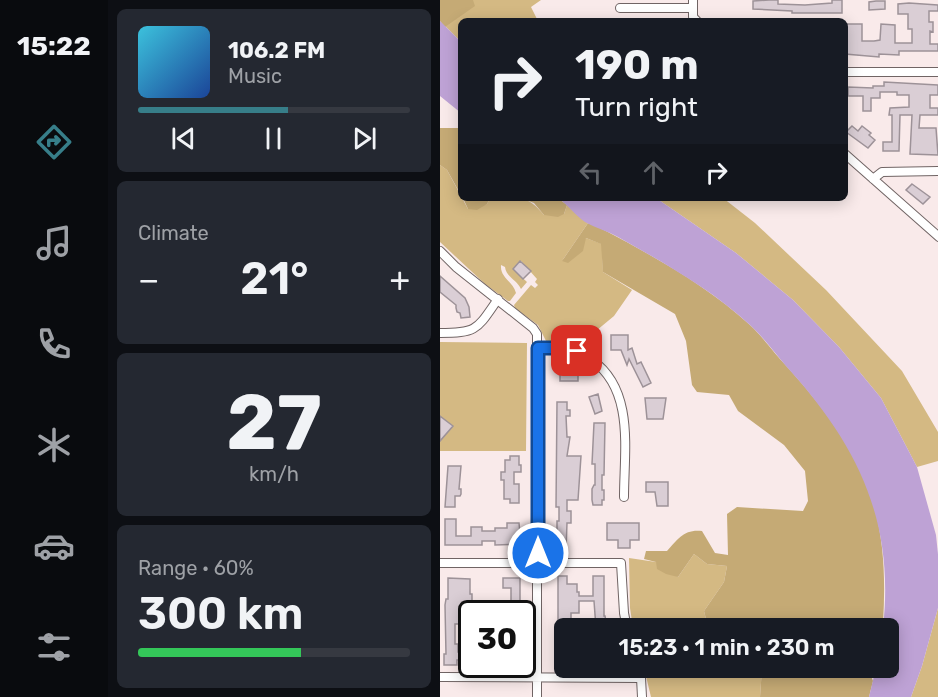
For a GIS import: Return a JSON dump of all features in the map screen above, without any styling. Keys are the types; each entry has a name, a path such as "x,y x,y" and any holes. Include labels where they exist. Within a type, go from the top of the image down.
{"street":[{"path":"620,8 693,4"},
{"path":"848,72 938,72"},
{"path":"848,157 938,237"},
{"path":"873,179 882,172 938,171"},
{"path":"440,250 456,267 498,299 537,334 537,697"},
{"path":"440,333 472,331 479,326 498,299"},
{"path":"538,348 567,348 577,351 598,364 616,384 624,418 624,498"},
{"path":"440,562 621,563 625,618"},
{"path":"440,677 554,677"},
{"path":"641,678 642,697"}],"shaded area":[{"path":"440,0 541,0 531,7 536,18 458,18 458,39 440,21"},
{"path":"440,0 473,0 475,6 445,27 440,21"},
{"path":"440,21 458,39 458,111 440,96"},
{"path":"440,128 458,128 458,190 447,170 440,165"},
{"path":"440,165 447,170 458,190 458,201 464,201 468,209 487,204 488,201 528,201 544,215 564,214 567,205 588,223 562,261 586,238 602,244 603,272 632,290 614,316 579,345 546,341 538,325 514,305 531,285 535,288 538,285 535,282 537,279 521,261 513,269 527,282 521,289 501,265 502,273 516,293 508,301 485,284 440,242"},
{"path":"464,201 488,201 477,210 468,209"},
{"path":"529,201 562,201 567,205 564,214 558,217 544,215 534,203"},
{"path":"561,201 660,201 736,253 793,300 839,347 881,398 917,467 936,535 939,564 938,608 911,697 869,697 874,678 899,678 899,618 884,618 883,552 876,518 866,486 833,425 811,395 764,340 735,312 670,267 614,235 585,222"},
{"path":"660,201 727,201 755,223 826,290 902,371 938,432 938,461 917,467 881,398 839,347 793,300 736,253"},
{"path":"588,223 614,235 697,284 758,333 829,417 866,482 880,534 884,569 883,618 706,618 704,611 724,582 727,566 707,564 694,554 678,577 657,569 656,562 644,559 646,551 667,551 686,533 696,531 702,531 715,553 728,555 727,514 737,507 803,511 808,501 805,471 784,445 738,411 729,395 697,392 692,385 686,341 675,314 603,272 601,244 586,238 583,251 568,263 562,261"},
{"path":"440,342 527,343 526,451 440,451"},
{"path":"694,554 707,564 727,566 724,582 704,611 706,618 632,618 629,558 656,562 678,577"},
{"path":"938,608 938,697 911,697 922,666"},
{"path":"646,678 761,678 760,697 651,697"},
{"path":"761,678 872,678 873,681 869,697 760,697"}],"building":[{"path":"778,0 778,4 805,5 842,0 842,13 792,13 792,11 753,9 753,1"},
{"path":"885,1 885,9 869,10 869,2"},
{"path":"898,4 938,5 938,11 929,11 929,22 933,22 930,44 938,44 938,51 899,51 899,55 879,54 879,57 848,54 848,24 862,24 862,41 880,40 881,24 895,25 895,43 912,43 912,29 908,29 908,14 898,14"},
{"path":"884,82 938,85 938,95 930,95 930,108 938,108 938,115 920,115 919,128 936,128 938,155 910,154 912,115 900,115 899,151 883,151 883,142 892,142 890,108 909,107 909,95 880,92 880,98 871,98 871,111 863,111 863,96 848,96 848,87 873,88 873,86 884,86"},
{"path":"852,126 858,131 862,126 871,133 869,135 875,140 868,148 848,133"},
{"path":"912,184 930,197 923,204 906,190"},
{"path":"520,261 531,271 523,279 513,269"},
{"path":"440,276 465,298 470,317 461,318 456,305 440,292"},
{"path":"611,335 628,335 628,350 632,348 637,364 641,362 651,383 643,387 629,359 627,365 621,350 611,350"},
{"path":"578,372 578,381 560,381 560,373"},
{"path":"598,394 602,411 595,414 589,397"},
{"path":"645,398 666,398 663,419 647,419"},
{"path":"557,402 567,402 567,410 570,410 570,416 566,416 567,437 570,437 567,456 581,456 578,500 567,500 567,511 571,511 571,523 567,523 566,550 557,550 559,507 556,507"},
{"path":"440,416 453,426 440,441"},
{"path":"594,423 605,423 604,475 602,475 604,500 602,500 602,505 593,505 592,500 592,489 595,485 595,464 592,464"},
{"path":"510,456 519,456 519,465 521,465 521,472 514,472 514,484 519,484 519,503 510,503 510,499 504,499 504,480 501,480 501,472 505,472 505,460 510,460"},
{"path":"448,466 461,466 459,489 461,489 461,494 455,496 455,507 445,507"},
{"path":"646,482 668,482 668,506 657,506 655,492 646,492"},
{"path":"445,519 456,519 456,536 471,536 471,527 482,527 482,531 495,531 495,528 507,528 507,523 519,523 521,544 495,545 495,541 482,541 482,545 445,545"},
{"path":"607,523 639,523 639,540 630,540 630,548 618,548 618,540 607,540"},
{"path":"558,576 567,576 567,584 577,584 579,596 593,596 593,576 604,576 605,618 595,618 594,601 579,601 579,613 571,613 571,618 558,618"},
{"path":"448,578 470,579 472,600 458,600 458,624 455,624 455,644 458,644 457,665 444,665 444,654 446,654 445,605 448,599"},
{"path":"503,578 520,578 520,600 511,600 511,588 503,588"}],"route":[{"path":"538,553 538,348 567,348 577,351"}]}
